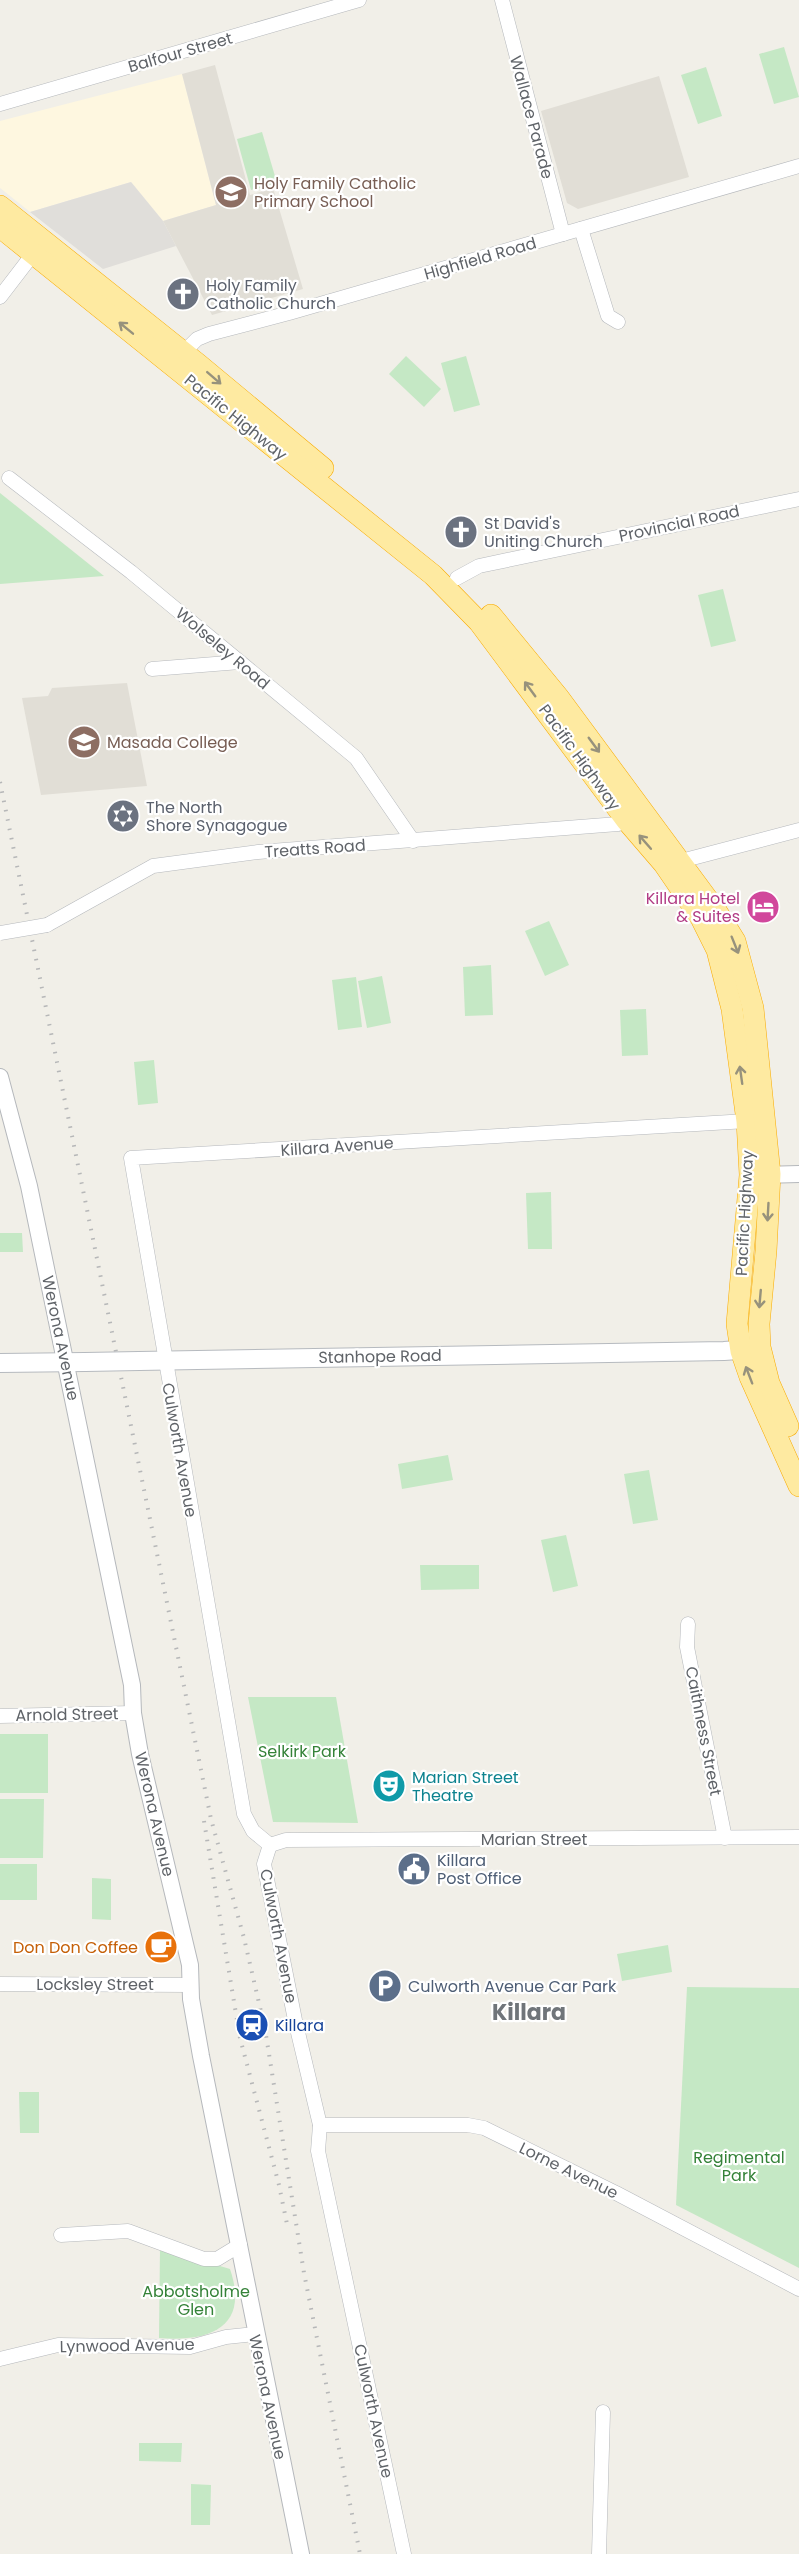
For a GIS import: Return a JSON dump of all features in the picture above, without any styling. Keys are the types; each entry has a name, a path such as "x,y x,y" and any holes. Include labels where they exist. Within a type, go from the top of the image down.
{"highway":[{"name":"Pacific Highway","path":"0,206 433,575 465,606 635,816 681,861 717,912 735,941 753,1008 760,1174 737,1324 769,1383 799,1452"},
{"name":"Pacific Highway","path":"0,227 33,254 177,359 457,578 476,596 560,698 664,864 701,918 717,950 732,1009 747,1121 760,1174"},
{"name":"Pacific Highway","path":"751,1349 750,1377 799,1486"}],"main road":[{"name":"Stanhope Road","path":"0,1363 751,1349"}],"street":[{"name":"Balfour Street","path":"0,104 359,0"},
{"name":"Wallace Parade","path":"502,0 563,234"},
{"name":"Highfield Road","path":"177,359 197,339 209,333 289,313 799,166"},
{"path":"581,229 608,316 618,322"},
{"path":"0,297 33,254"},
{"name":"Wolseley Road","path":"9,478 131,572 356,758 413,841"},
{"name":"Provincial Road","path":"457,578 479,566 799,499"},
{"path":"152,669 240,662"},
{"name":"Treatts Road","path":"0,933 47,925 153,867 258,852 618,824 635,816"},
{"path":"681,861 799,830"},
{"name":"Werona Avenue","path":"0,1077 29,1186 132,1685 133,1713 140,1754 190,1965 190,1985 201,2056 301,2554"},
{"name":"Killara Avenue","path":"164,1360 131,1158 747,1121"},
{"path":"760,1174 799,1174"},
{"name":"Culworth Avenue","path":"164,1360 244,1814 253,1831 270,1845 264,1863 295,2020 320,2125 318,2151 405,2554"},
{"name":"Caithness Street","path":"688,1624 687,1647 725,1838"},
{"name":"Arnold Street","path":"0,1716 133,1713"},
{"name":"Marian Street","path":"270,1845 286,1840 799,1837"},
{"name":"Locksley Street","path":"0,1984 190,1985"},
{"name":"Lorne Avenue","path":"320,2125 484,2128 616,2193 799,2289"},
{"path":"61,2235 128,2231 204,2259 218,2259 240,2245"},
{"name":"Lynwood Avenue","path":"0,2359 58,2345 190,2347 226,2337 255,2334"},
{"path":"599,2554 603,2412"}],"shaded area":[{"name":"Holy Family Catholic Primary School","path":"215,65 250,195 273,188 303,289 212,315 163,221 216,205 182,74"},
{"path":"182,74 216,205 163,221 131,182 30,212 0,188 0,121"},
{"path":"659,76 689,177 578,209 567,203 541,111"},
{"path":"131,182 163,221 176,246 103,269 30,212"},
{"name":"Masada College","path":"127,683 147,786 41,795 22,698 48,696 52,688"}],"green space":[{"path":"784,47 799,97 774,104 759,54"},
{"path":"706,67 722,116 698,124 681,75"},
{"path":"262,132 277,183 251,190 237,139"},
{"path":"406,356 441,389 424,407 389,374"},
{"path":"466,356 480,405 454,412 441,363"},
{"path":"0,493 104,576 0,584"},
{"path":"723,589 736,641 711,647 698,595"},
{"path":"549,921 569,965 545,976 525,931"},
{"path":"491,965 493,1015 465,1016 463,967"},
{"path":"382,976 391,1023 367,1028 358,981"},
{"path":"356,977 362,1027 338,1030 332,980"},
{"path":"646,1009 648,1055 622,1056 620,1010"},
{"path":"154,1060 158,1103 138,1105 134,1062"},
{"path":"551,1192 552,1249 528,1249 526,1193"},
{"path":"0,1233 22,1233 23,1252 0,1252"},
{"path":"448,1455 453,1480 402,1489 398,1464"},
{"path":"649,1470 658,1520 633,1524 624,1474"},
{"path":"566,1535 578,1586 553,1592 541,1540"},
{"path":"420,1565 479,1565 479,1589 421,1590"},
{"name":"Selkirk Park","path":"248,1697 336,1697 358,1823 273,1822"},
{"path":"0,1734 48,1734 48,1793 0,1793"},
{"path":"0,1799 44,1799 43,1858 0,1858"},
{"path":"0,1864 37,1864 37,1900 0,1900"},
{"path":"92,1878 111,1879 111,1920 92,1919"},
{"path":"668,1945 672,1972 622,1981 617,1954"},
{"name":"Regimental Park","path":"687,1987 799,1988 799,2268 676,2205"},
{"path":"19,2092 39,2092 39,2133 20,2133"},
{"name":"Abbotsholme Glen","path":"160,2248 230,2269 235,2289 234,2305 230,2318 221,2327 194,2337 159,2338"},
{"path":"139,2443 182,2443 181,2462 139,2461"},
{"path":"191,2484 211,2485 210,2525 191,2525"}],"railway":[{"path":"0,782 211,1819 244,1938 265,2029 304,2273 360,2554"},
{"path":"204,1821 240,2038 279,2185 288,2229"}],"place":[{"name":"Holy Family Catholic Primary School","path":"231,192"},
{"name":"Holy Family Catholic Church","path":"183,294"},
{"name":"St David's Uniting Church","path":"461,532"},
{"name":"Masada College","path":"84,742"},
{"name":"The North Shore Synagogue","path":"123,816"},
{"name":"Killara Hotel & Suites","path":"763,907"},
{"name":"Marian Street Theatre","path":"389,1786"},
{"name":"Killara Post Office","path":"414,1869"},
{"name":"Don Don Coffee","path":"161,1947"},
{"name":"Culworth Avenue Car Park","path":"385,1986"},
{"name":"Killara","path":"252,2025"}],"district":[{"name":"Killara","path":"529,2012"}]}
